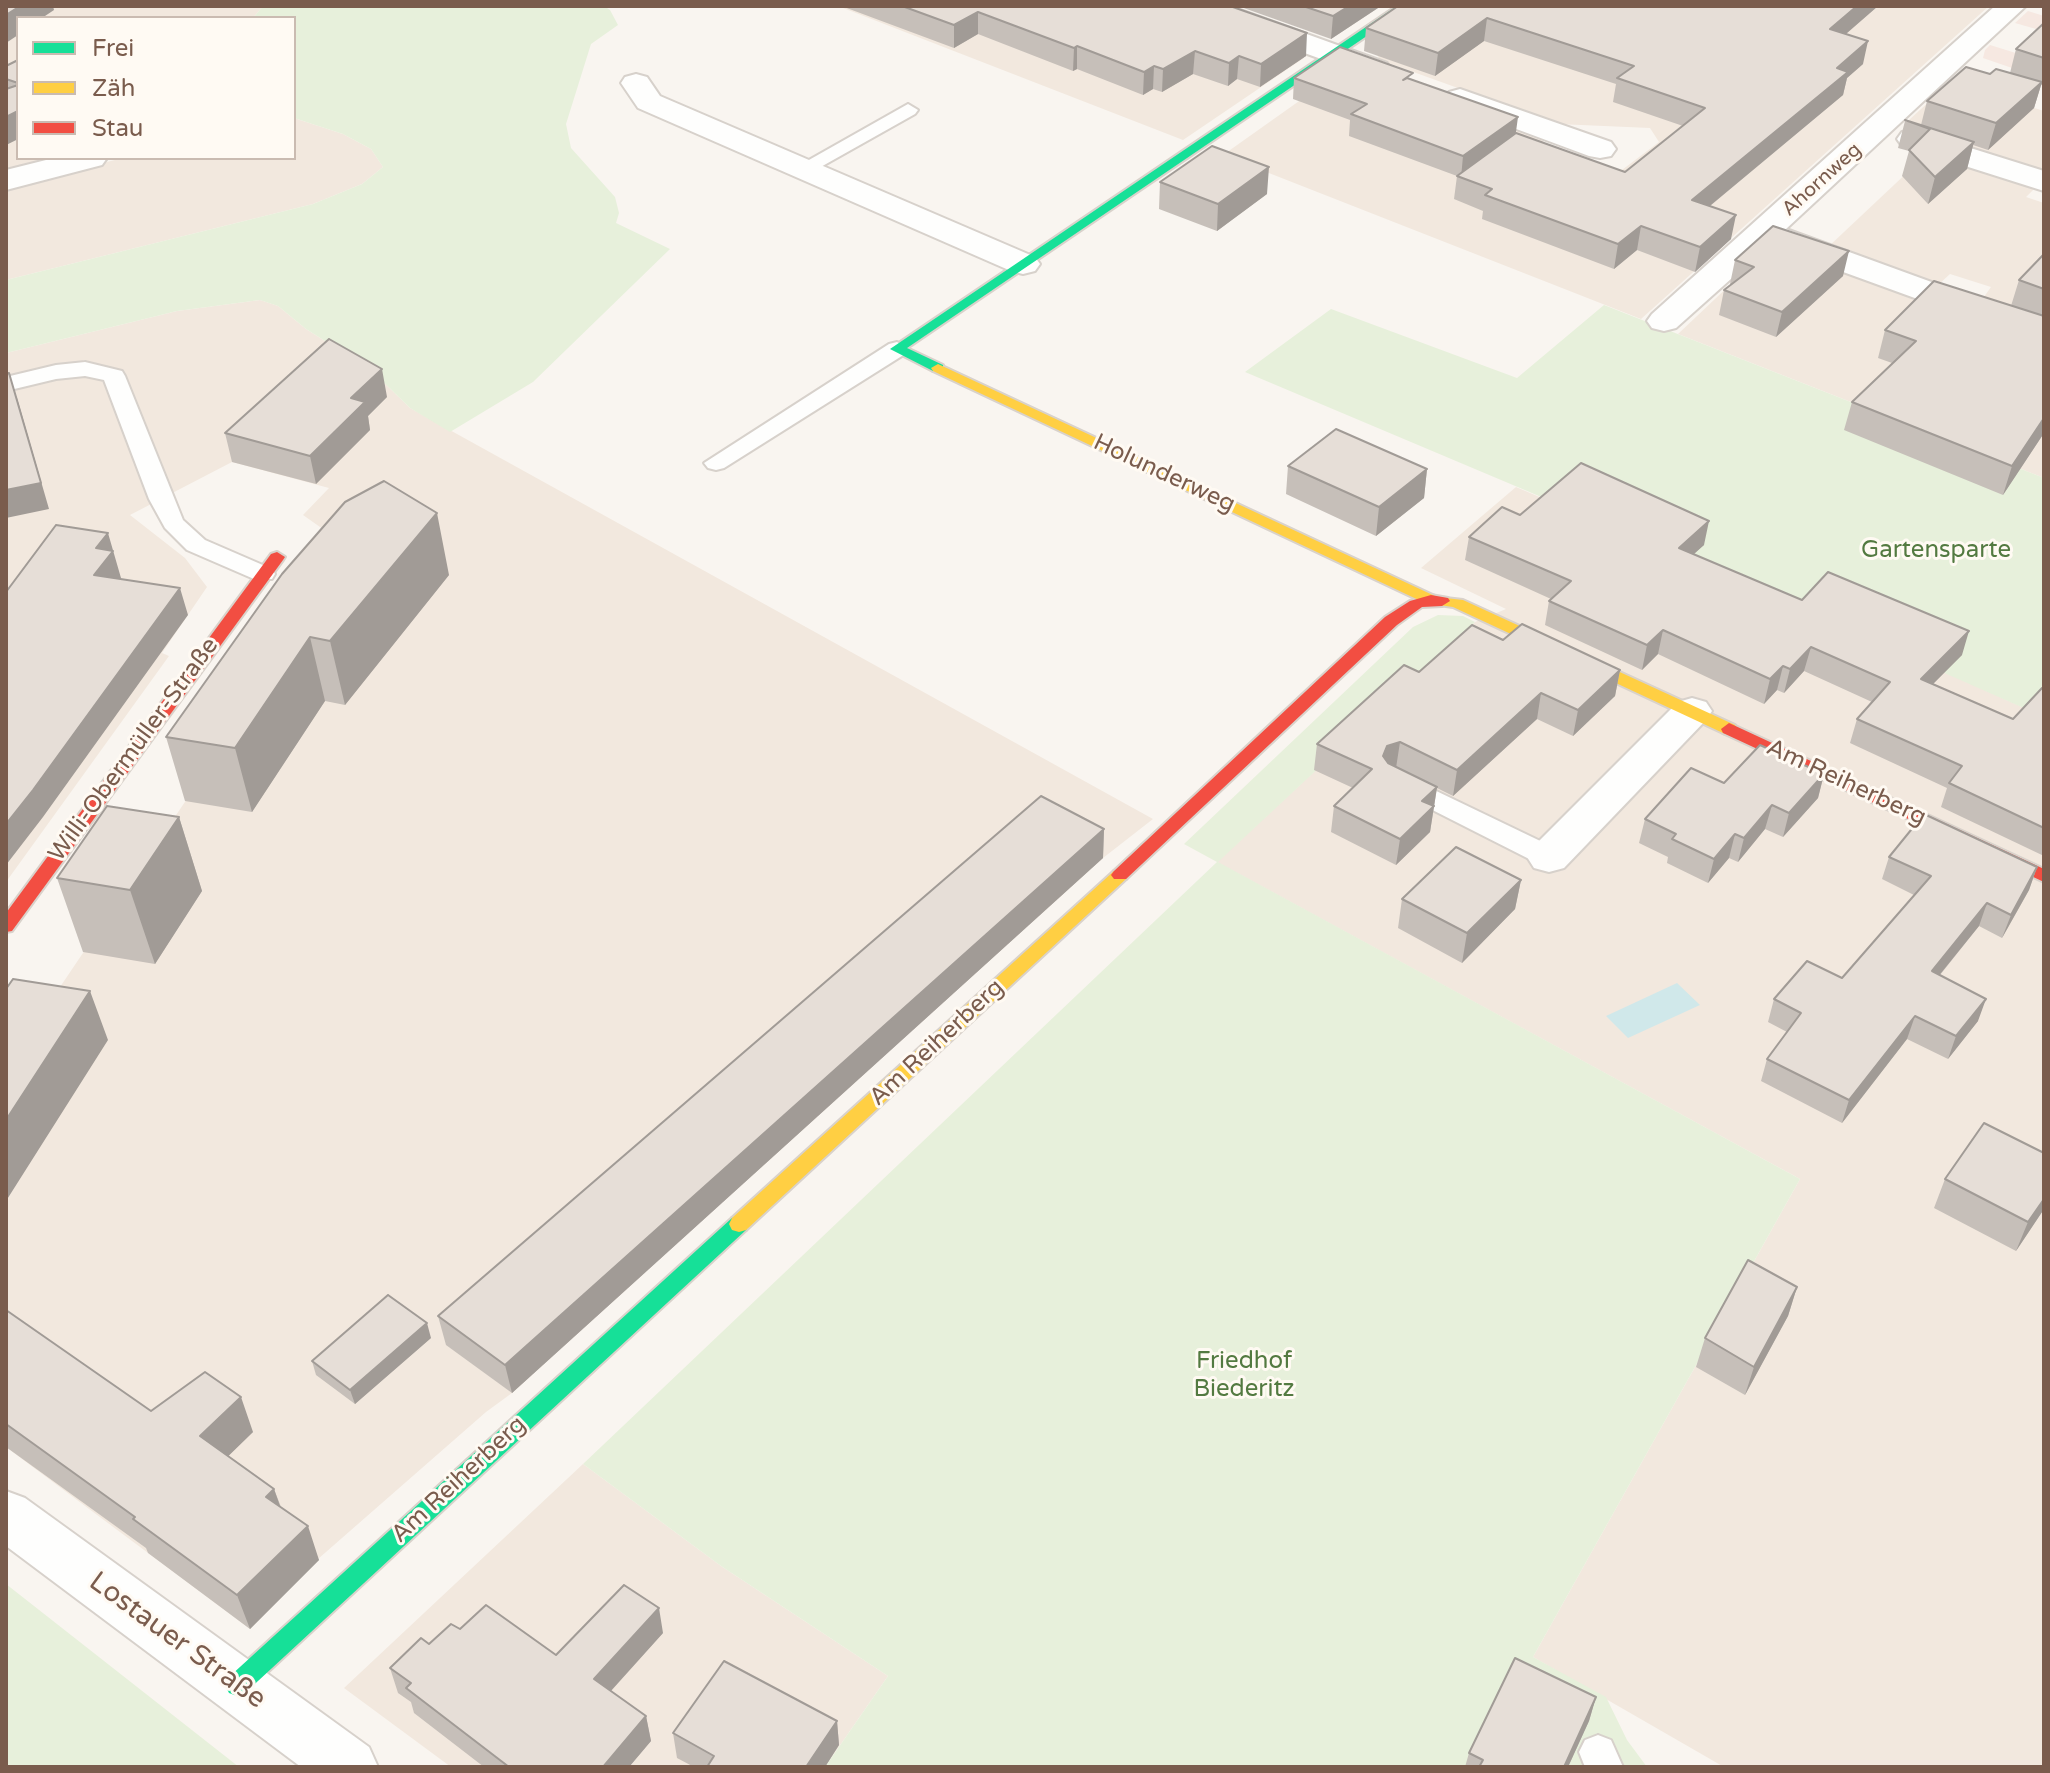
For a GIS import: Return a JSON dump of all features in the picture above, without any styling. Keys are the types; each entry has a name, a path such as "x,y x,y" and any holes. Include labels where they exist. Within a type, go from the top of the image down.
{"street":[{"path":"1202,6 1408,80"},
{"path":"897,349 1405,6"},
{"name":"Ahornweg","path":"1664,321 1880,128 1960,73 2012,6"},
{"path":"636,83 649,102 1023,264"},
{"path":"1438,91 1600,149"},
{"name":"Ahornweg","path":"1880,128 2044,181"},
{"path":"6,180 83,160"},
{"name":"Ahornweg","path":"1764,232 2044,335"},
{"name":"Holunderweg","path":"897,349 1431,600"},
{"name":"Willi-Obermüller-Straße","path":"6,926 270,566"},
{"name":"Am Reiherberg","path":"237,1685 1145,852 1391,621 1416,604 1431,600 1457,603 2044,876"},
{"path":"1549,857 1692,711"},
{"name":"Lostauer Straße","path":"6,1515 348,1767"}],"lane":[{"path":"803,169 908,110"},
{"path":"716,463 897,349"},
{"name":"Willi-Obermüller-Straße","path":"6,384 56,372 85,369 114,376 173,523 196,545 270,566"},
{"path":"1395,780 1549,857"}],"shaded area":[{"path":"6,6 263,6 255,16 16,16 16,160 53,160 6,172"},
{"path":"838,6 1175,6 1298,48 1304,58 1183,140"},
{"path":"1435,6 1989,6 1641,319 1223,155 1333,77 1363,77 1541,139 1579,180 1610,179 1659,142 1650,128 1558,124 1380,60 1374,49"},
{"path":"2028,11 2044,16 2044,79 1983,58 1990,45 2019,54 2043,31 2015,23"},
{"path":"1954,83 2044,111 2044,172 1913,126 1909,120"},
{"path":"296,119 343,134 371,149 383,167 362,184 313,204 6,280 6,187 115,160 296,160"},
{"path":"1929,152 2037,186 2026,197 2044,203 2044,325 1981,301 1991,287 1950,274 1937,286 1827,248"},
{"path":"1780,254 1860,276 1914,300 2044,347 2044,478 1678,334 1734,281"},
{"path":"260,300 278,306 306,329 371,370 410,408 1153,819 1103,858 512,1393 486,1412 318,1559 250,1629 6,1447 6,1067 274,670 364,558 303,515 329,488 232,462 130,515 185,558 207,587 162,653 169,656 6,882 6,353 177,311"},
{"path":"1516,487 1853,630 2044,717 2044,1767 1724,1767 1533,1657 1800,1179 1217,862 1475,622 1506,609 1421,568"},
{"path":"583,1464 721,1566 888,1676 825,1767 451,1767 344,1688"}],"green space":[{"path":"263,6 604,6 610,10 618,25 591,44 566,124 571,148 615,197 619,213 616,223 670,249 533,382 450,432 410,408 371,370 306,329 278,306 260,300 177,311 6,353 6,280 313,204 362,184 383,167 371,149 343,134 296,119 296,16 255,16"},
{"name":"Gartensparte","path":"1604,305 2044,478 2044,717 1648,542 1245,372 1331,309 1517,378"},
{"name":"Friedhof Biederitz","path":"1438,615 1463,616 1475,622 1218,862 1800,1179 1533,1657 1606,1697 1627,1740 1647,1767 825,1767 888,1676 721,1566 583,1464 1217,862 1184,844 1413,627"},
{"path":"6,1584 239,1767 6,1767"}],"water":[{"path":"1677,983 1700,1005 1628,1038 1606,1016"}],"building":[{"path":"6,6 20,6 6,15"},
{"path":"902,6 1230,6 1307,33 1261,64 1239,56 1229,63 1195,51 1163,69 1154,66 1144,72 978,12 954,25"},
{"path":"1303,6 1349,6 1333,16"},
{"path":"1398,6 1857,6 1830,29 1868,41 1837,68 1848,72 1692,200 1736,215 1700,247 1641,226 1618,244 1485,195 1492,189 1457,176 1516,133 1625,172 1705,108 1617,78 1634,66 1487,18 1438,53 1366,28"},
{"path":"2044,23 2044,58 2016,49"},
{"path":"1340,47 1413,73 1403,80 1407,78 1518,117 1463,156 1351,114 1367,104 1294,78"},
{"path":"16,61 16,82 6,79 6,66"},
{"path":"1966,67 1990,74 1996,69 2042,82 1996,123 1927,101"},
{"path":"16,86 16,112 6,117 6,89"},
{"path":"1905,120 1974,142 1935,177 1909,150 1930,129"},
{"path":"1212,146 1269,167 1218,204 1160,182"},
{"path":"1773,226 1849,251 1782,312 1724,290 1754,267 1735,260"},
{"path":"2044,254 2044,289 2019,280"},
{"path":"1934,281 2044,316 2044,418 2012,466 1852,402 1916,341 1885,330"},
{"path":"329,339 382,369 351,398 365,402 310,456 225,433"},
{"path":"9,373 41,483 6,490 6,374"},
{"path":"1336,429 1427,469 1379,507 1288,466"},
{"path":"1581,463 1709,521 1679,548 1802,600 1828,572 1969,631 1921,679 2013,719 2044,689 2044,828 1949,783 1962,766 1857,719 1890,682 1811,647 1790,669 1783,666 1770,679 1663,630 1647,645 1549,601 1571,581 1469,537 1502,507 1520,515"},
{"path":"384,481 437,513 330,641 310,637 235,748 166,737 282,574 345,502"},
{"path":"56,525 108,533 96,548 113,551 94,575 180,588 6,824 6,592"},
{"path":"1522,624 1620,670 1578,710 1541,693 1457,770 1400,742 1387,746 1383,756 1388,763 1437,787 1422,801 1434,806 1400,839 1334,806 1372,769 1317,744 1404,665 1419,672 1472,625 1503,640"},
{"path":"1760,745 1824,774 1789,813 1772,805 1744,838 1735,834 1714,859 1672,839 1676,834 1645,819 1691,768 1724,783"},
{"path":"1041,796 1104,829 505,1365 438,1316"},
{"path":"107,806 179,817 130,890 57,878"},
{"path":"1924,814 2037,867 2011,915 1987,903 1932,971 1986,999 1956,1036 1915,1016 1849,1100 1767,1059 1801,1013 1774,999 1807,961 1842,978 1931,876 1889,857"},
{"path":"1456,847 1521,880 1467,933 1402,899"},
{"path":"13,979 90,991 6,1120 6,989"},
{"path":"1984,1123 2044,1153 2044,1199 2028,1222 1945,1179"},
{"path":"1748,1260 1797,1287 1754,1367 1705,1338"},
{"path":"388,1295 427,1323 350,1390 312,1361"},
{"path":"6,1310 151,1411 205,1372 241,1397 200,1436 274,1489 266,1497 308,1526 237,1595 6,1424"},
{"path":"624,1585 659,1608 594,1679 646,1716 603,1767 509,1767 406,1688 411,1683 390,1668 421,1638 429,1644 451,1624 460,1629 486,1605 556,1655"},
{"path":"1515,1658 1596,1697 1564,1767 1479,1767 1483,1760 1469,1753"},
{"path":"724,1661 837,1721 806,1767 707,1767 714,1756 673,1733"}],"traffic: fast":[{"path":"938,368 897,349 1405,6"},
{"path":"237,1685 739,1224"}],"traffic: slow":[{"path":"938,368 1431,600"},
{"path":"1442,601 1457,603 1729,729"},
{"path":"739,1224 1120,875"}],"traffic: jam":[{"path":"6,926 277,557"},
{"path":"1120,875 1391,621 1416,604 1442,601"},
{"path":"1729,729 2044,876"}]}
